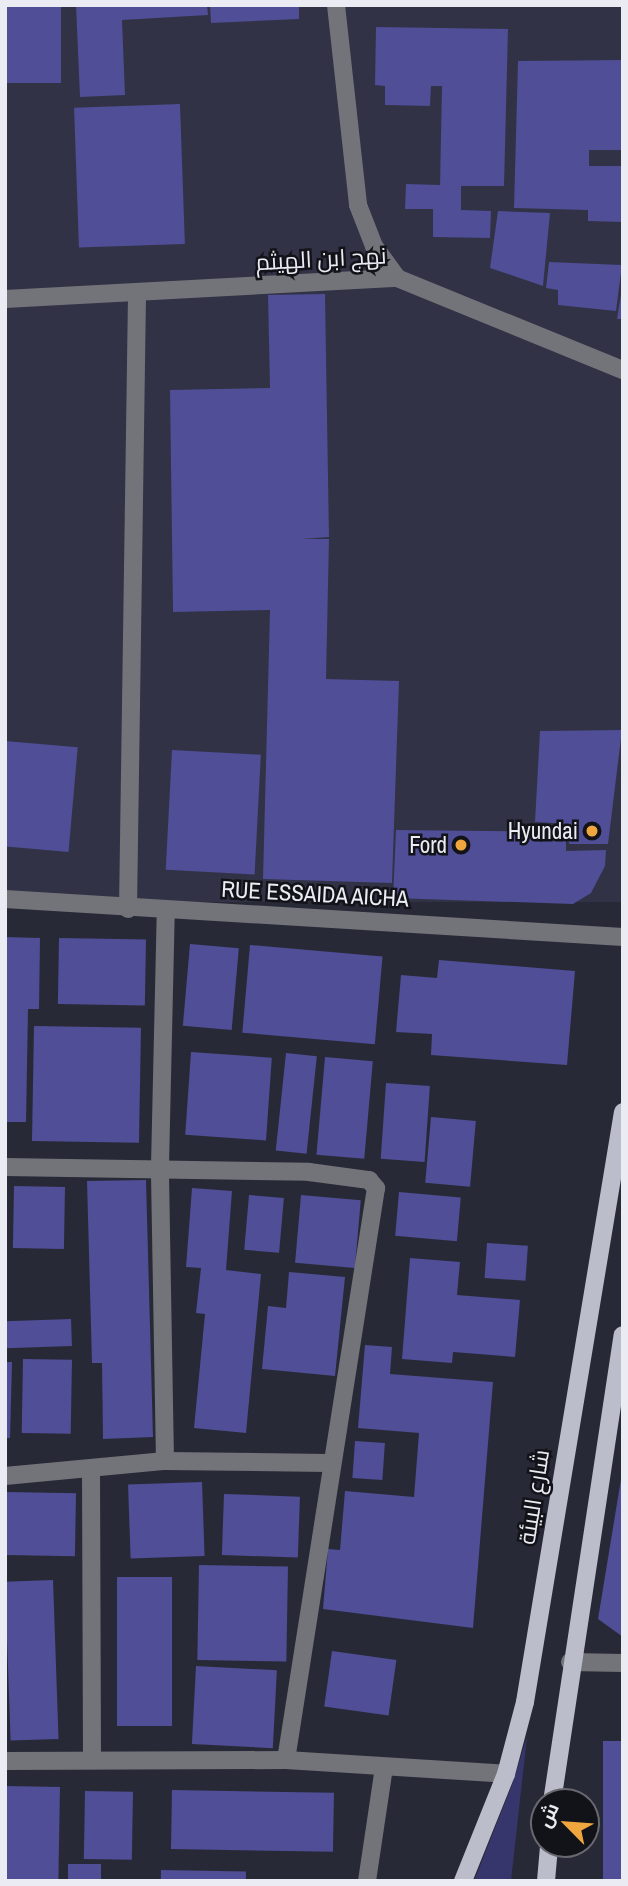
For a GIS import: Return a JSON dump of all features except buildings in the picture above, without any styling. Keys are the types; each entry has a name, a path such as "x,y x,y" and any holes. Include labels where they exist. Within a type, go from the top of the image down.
{"main road":[{"name":"شارع البيئة","path":"463,1881 506,1774 525,1702 623,1112"},
{"path":"554,1788 570,1662 616,1407 623,1335"},
{"path":"546,1881 548,1858"}],"street":[{"path":"336,5 358,205 374,246 397,278"},
{"name":"نهج ابن الهيثم","path":"5,299 397,278 623,370"},
{"path":"128,909 137,294"},
{"name":"RUE ESSAIDA AICHA","path":"5,899 128,909 623,937"},
{"path":"165,1461 160,1166 166,910"},
{"path":"5,1167 160,1166 309,1172 369,1180 376,1188 328,1463 286,1760"},
{"path":"5,1476 165,1461 328,1463"},
{"path":"91,1470 92,1760"},
{"path":"570,1662 623,1663"},
{"path":"5,1761 286,1760 506,1774"},
{"path":"368,1881 384,1768"}],"shaded area":[{"path":"5,5 623,5 623,902 5,902"},
{"path":"527,1737 511,1881 474,1881 512,1785"}],"place":[{"name":"Hyundai","path":"592,831"},
{"name":"Ford","path":"461,845"}]}
